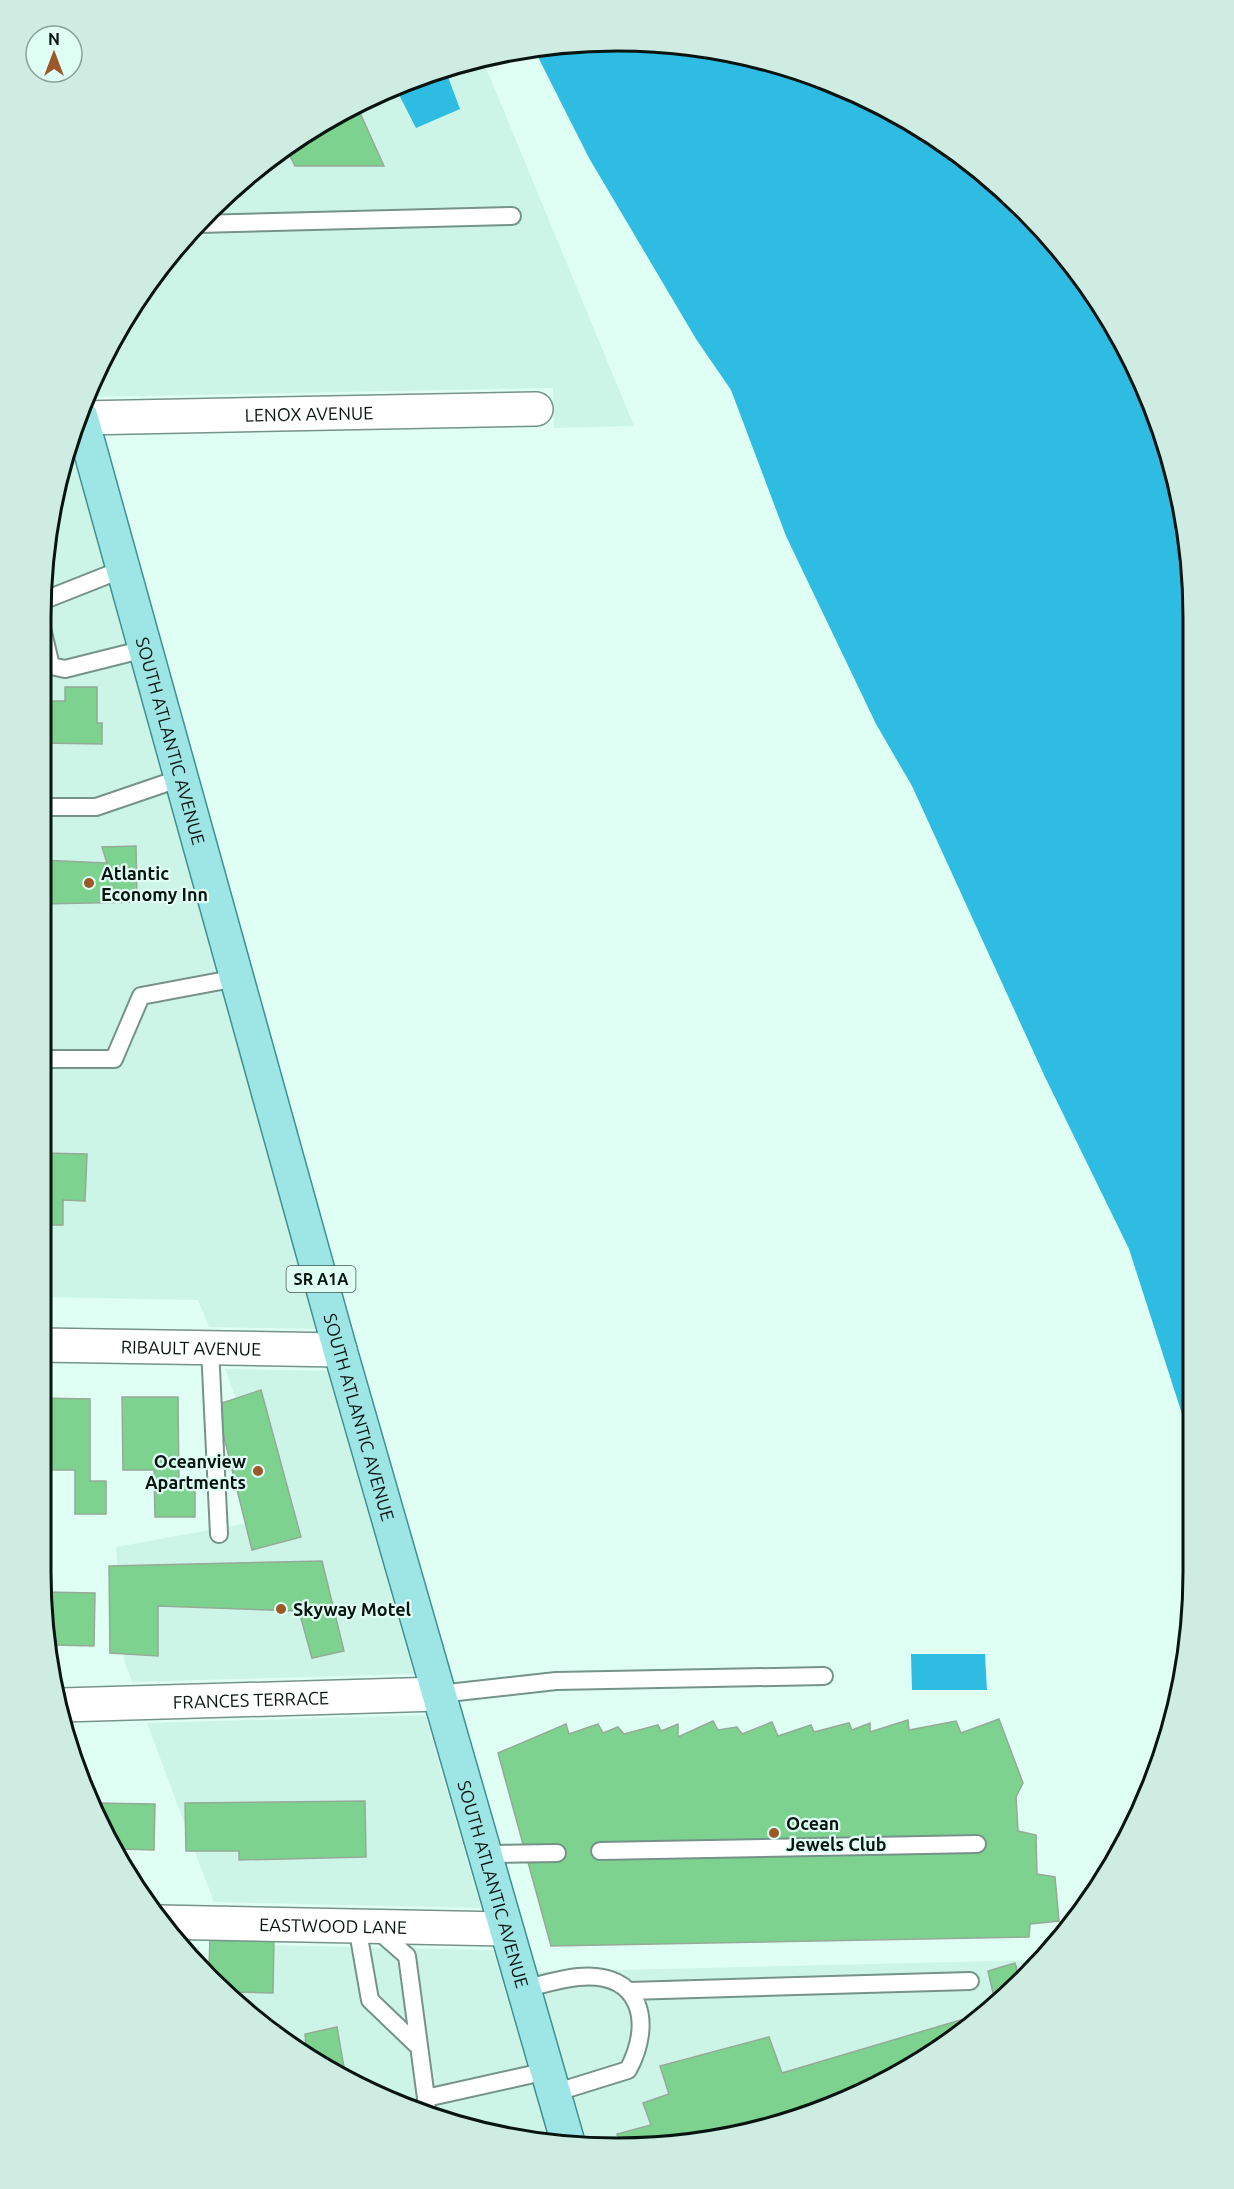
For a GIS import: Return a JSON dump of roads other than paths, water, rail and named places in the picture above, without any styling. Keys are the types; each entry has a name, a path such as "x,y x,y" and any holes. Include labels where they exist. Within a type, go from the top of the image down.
{"main road":[{"name":"SOUTH ATLANTIC AVENUE","path":"84,428 340,1350 566,2135"}],"street":[{"name":"LENOX AVENUE","path":"87,418 536,409"},
{"name":"RIBAULT AVENUE","path":"51,1345 340,1350"},
{"name":"FRANCES TERRACE","path":"67,1705 439,1694"},
{"name":"EASTWOOD LANE","path":"172,1922 506,1929"}],"lane":[{"path":"211,224 512,216"},
{"path":"52,597 123,569"},
{"path":"51,666 65,669 145,649"},
{"path":"51,807 96,807 182,778"},
{"path":"51,1059 114,1059 141,996 237,978"},
{"path":"210,1348 219,1534"},
{"path":"439,1694 555,1682 824,1676"},
{"path":"600,1851 977,1844"},
{"path":"484,1854 557,1853"},
{"path":"365,1926 370,2000 419,2047"},
{"path":"365,1926 407,1956 427,2104 628,2070 639,2050 642,2028 639,2006 629,1991 604,1978 578,1977 523,1989"},
{"path":"629,1991 970,1981"}],"water":[{"path":"617,51 691,56 763,70 834,94 867,109 931,146 990,191 1043,244 1066,272 1088,303 1125,367 1140,400 1164,471 1178,543 1182,580 1183,1417 1129,1249 1045,1077 912,786 876,724 786,536 731,390 696,339 589,158 538,57"},
{"path":"448,77 460,109 416,128 399,95"},
{"path":"911,1654 985,1654 987,1690 912,1690"}],"place":[{"name":"Atlantic Economy Inn","path":"89,883"},
{"name":"Oceanview Apartments","path":"258,1471"},
{"name":"Skyway Motel","path":"281,1609"},
{"name":"Ocean Jewels Club","path":"774,1833"}]}
